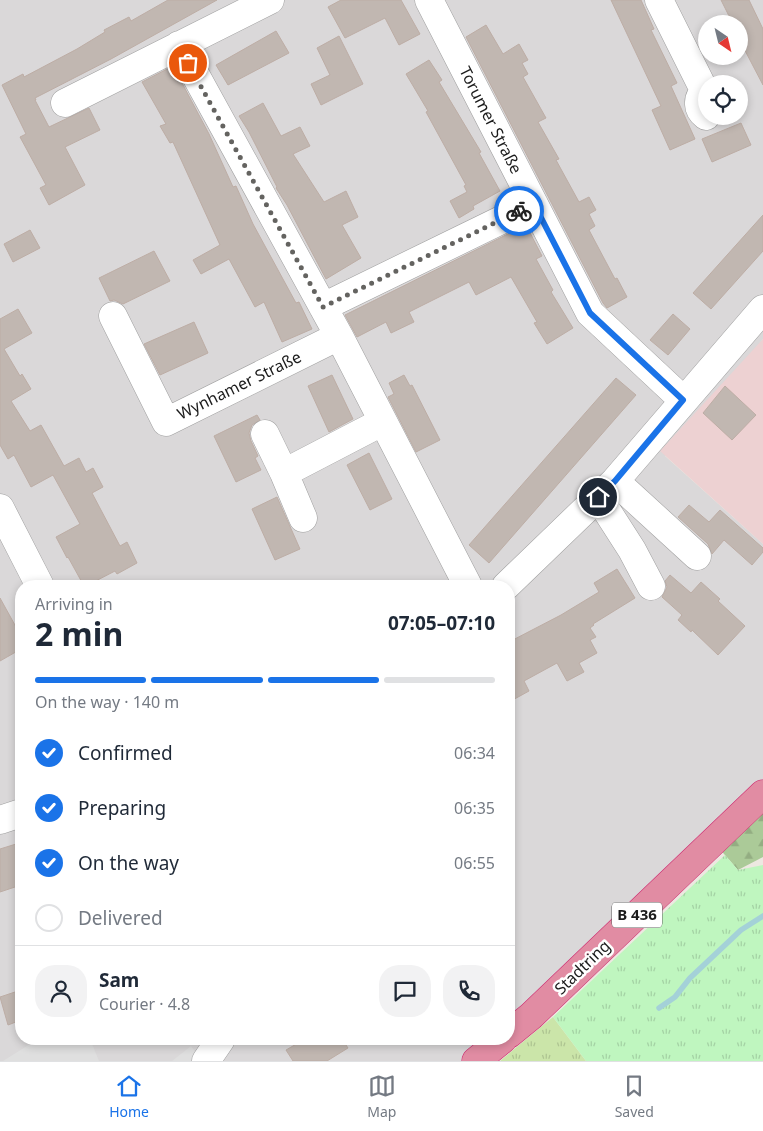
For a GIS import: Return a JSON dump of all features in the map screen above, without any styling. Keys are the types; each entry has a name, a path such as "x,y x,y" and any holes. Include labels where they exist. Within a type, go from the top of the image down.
{"highway":[{"name":"Stadtring","path":"515,1029 763,794"},
{"path":"476,1061 496,1045"}],"street":[{"path":"65,103 270,0"},
{"name":"Torumer Straße","path":"429,0 590,313 683,400"},
{"path":"659,0 698,86"},
{"path":"179,45 339,336 465,580"},
{"path":"323,307 534,204"},
{"path":"512,580 606,489 763,309"},
{"name":"Wynhamer Straße","path":"113,316 166,422 339,336"},
{"path":"284,473 382,422"},
{"path":"265,434 303,518"},
{"path":"606,489 696,556"},
{"path":"606,489 632,550 651,586"},
{"path":"0,508 37,580"},
{"path":"0,820 15,815"},
{"path":"206,1061 217,1045"}],"shaded area":[{"path":"0,0 763,0 763,339 665,456 763,544 763,786 515,1019 515,580 15,580 15,1045 485,1045 465,1061 0,1061"},
{"path":"763,339 763,544 660,451"},
{"path":"28,1045 92,1045 99,1061 3,1061"},
{"path":"191,1046 202,1061 172,1061"}],"green space":[{"path":"763,805 763,857 738,870 718,847"},
{"path":"725,855 738,870 763,865 763,1061 586,1061 553,1017"},
{"path":"553,1017 586,1061 500,1061"}],"building":[{"path":"168,0 217,0 111,59 35,98 49,127 89,108 100,130 65,147 85,185 49,205 40,188 46,185 20,137 26,134 2,85 23,74 24,77 77,49 105,32 104,30 129,17 131,21"},
{"path":"341,0 401,0 420,34 399,45 385,18 345,38 328,7"},
{"path":"611,0 641,0 654,29 651,30 677,83 671,86 695,139 670,150 652,110 661,106"},
{"path":"721,0 749,0 763,29 763,85 748,56 748,15 728,15"},
{"path":"486,25 503,54 519,44 528,60 522,63 528,74 523,77 546,118 538,122 559,159 556,160 579,202 589,197 596,210 589,214 595,226 589,230 615,279 617,278 627,297 607,308 466,37"},
{"path":"276,31 289,53 228,85 216,65"},
{"path":"339,36 363,84 321,105 311,84 330,75 317,48"},
{"path":"429,60 442,80 439,82 481,152 479,153 500,191 473,206 474,209 459,218 450,201 467,192 464,186 466,185 426,112 428,111 406,74"},
{"path":"173,66 209,134 233,187 236,186 253,224 296,303 299,302 312,329 282,342 264,302 255,307 229,259 201,274 193,260 220,245 173,142 170,143 160,126 166,124 142,82"},
{"path":"263,103 281,136 300,127 310,146 293,154 324,202 346,191 358,217 342,225 361,258 326,279 239,116"},
{"path":"736,125 742,125 751,145 712,162 702,139"},
{"path":"763,215 763,251 711,309 693,293"},
{"path":"526,225 542,256 536,259 553,290 551,292 573,328 547,344 534,323 537,322 511,277 476,295 469,282 409,312 414,322 391,333 386,322 357,337 345,315"},
{"path":"30,230 40,248 13,262 4,244"},
{"path":"154,251 170,281 123,304 114,300 110,301 99,278"},
{"path":"18,309 32,333 4,349 20,376 22,374 31,389 11,401 30,431 41,425 64,466 79,458 86,472 93,468 103,487 92,493 120,546 127,542 137,563 117,574 115,571 98,580 81,580 56,537 80,524 53,475 31,487 14,455 8,459 0,445 0,319"},
{"path":"673,314 690,329 668,355 650,340"},
{"path":"194,322 208,353 160,375 144,344"},
{"path":"332,375 353,419 329,432 308,386"},
{"path":"404,375 410,386 412,385 440,440 416,452 388,397 394,394 389,383"},
{"path":"616,378 636,395 489,563 469,545"},
{"path":"725,386 756,415 732,440 703,413"},
{"path":"257,415 260,420 252,425 249,433 258,456 255,458 261,470 236,482 214,436"},
{"path":"369,453 392,499 370,510 347,465"},
{"path":"277,497 300,549 275,560 252,509"},
{"path":"689,505 709,522 720,510 763,548 763,552 752,565 724,540 712,554 708,544 678,517"},
{"path":"617,569 635,598 593,624 590,628 596,637 590,640 597,653 579,663 584,672 567,681 557,663 524,681 529,691 515,699 515,639 561,615 599,592 594,583"},
{"path":"670,575 691,593 701,582 745,626 718,655 692,630 691,632 678,620 682,615 662,597 667,587 665,581"},
{"path":"0,598 15,625 15,652 0,661"},
{"path":"15,844 15,887 0,892 0,849"},
{"path":"15,992 15,1022 8,1025 0,997"},
{"path":"295,1045 346,1045 348,1048 327,1061 293,1061 286,1050"}],"waterway":[{"path":"659,1008 675,997 690,978 741,930 763,916"}],"way so far":[{"path":"188,63 323,307 519,211"}],"route":[{"path":"519,211 534,204 590,313 683,400 615,481 598,497"}]}
